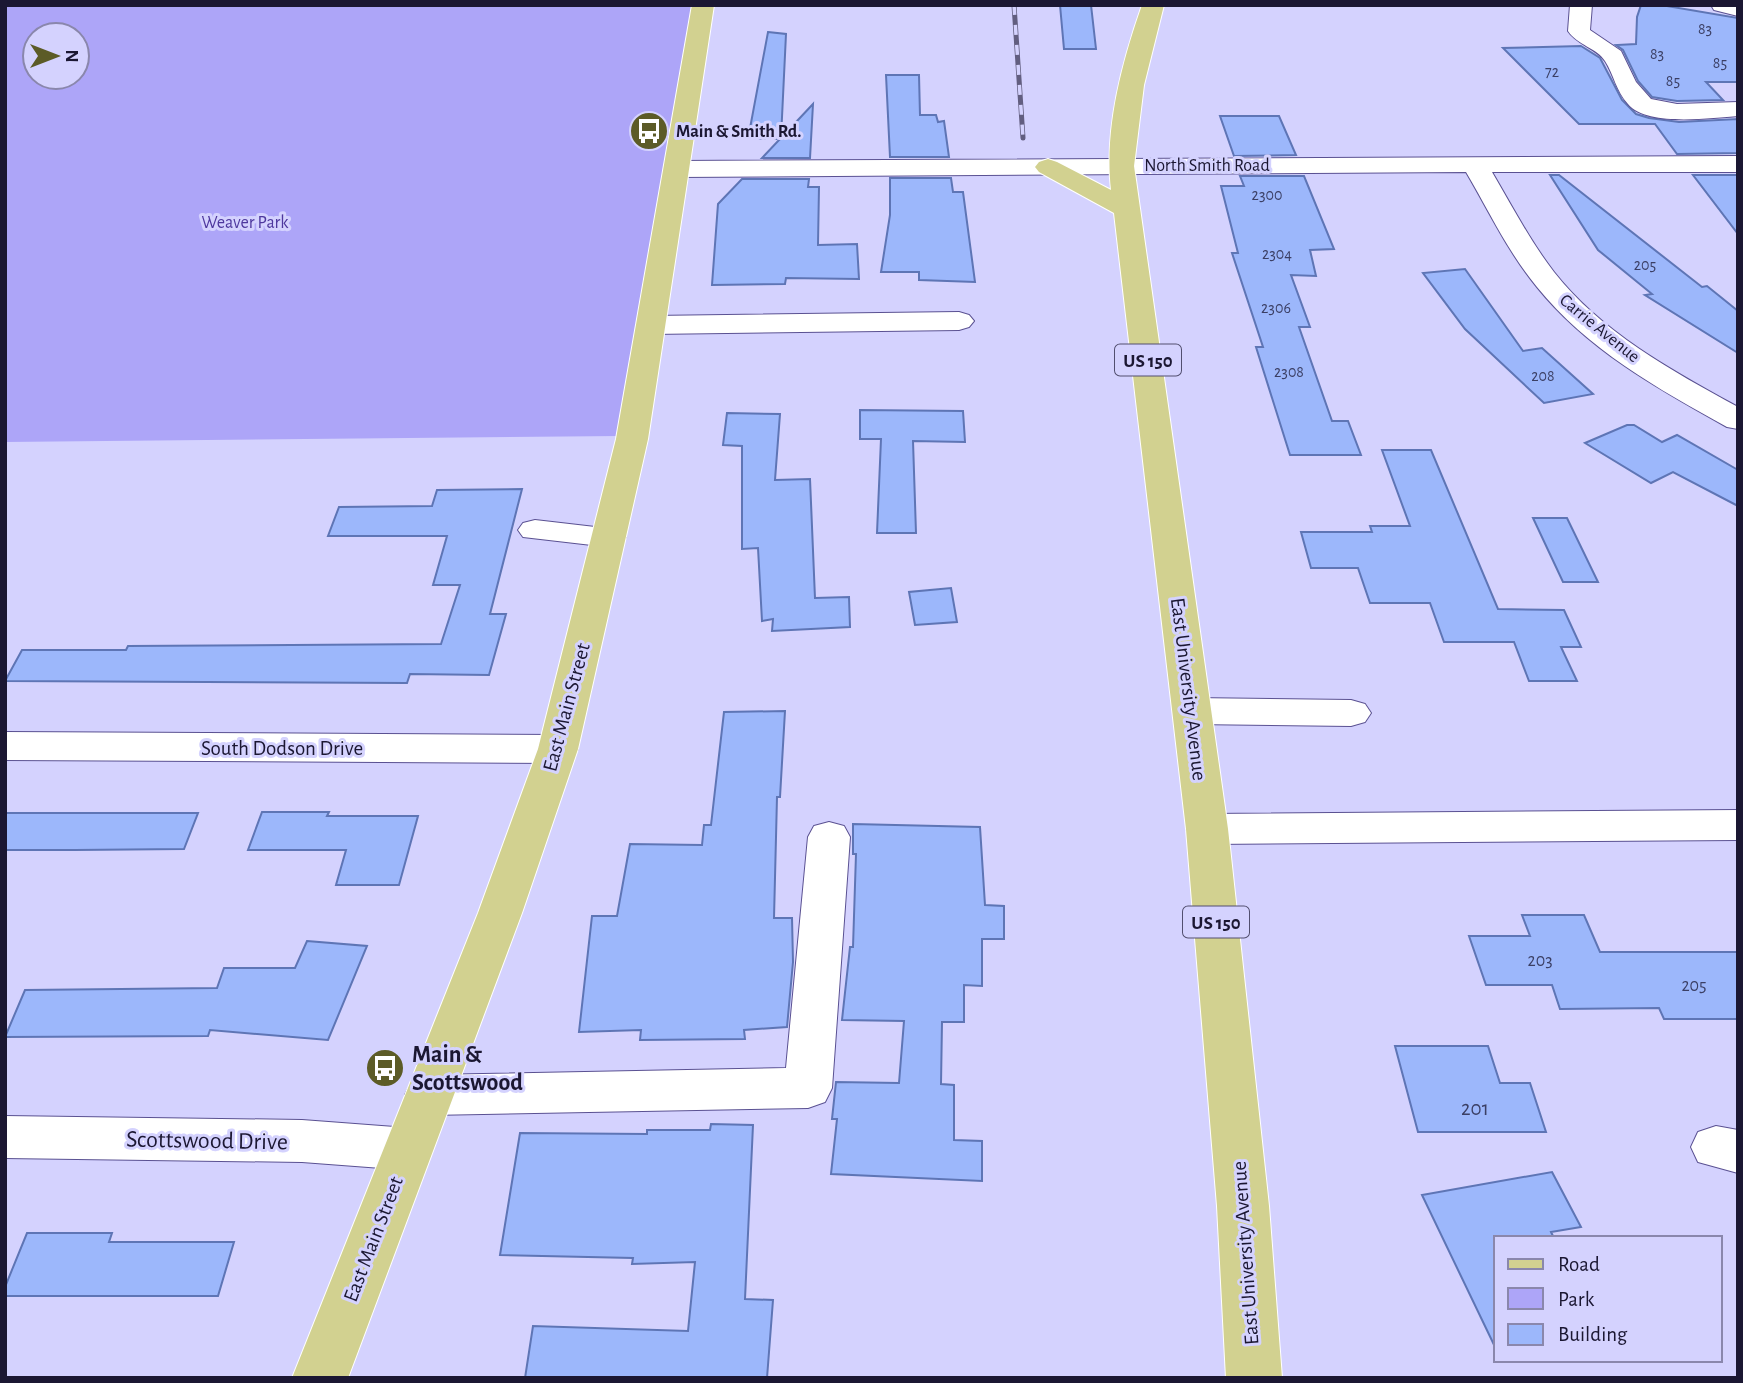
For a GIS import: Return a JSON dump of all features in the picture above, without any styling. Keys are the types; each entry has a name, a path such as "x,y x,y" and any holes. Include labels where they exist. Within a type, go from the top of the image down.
{"main road":[{"name":"East Main Street","path":"320,1378 500,913 558,749 632,439 703,5"},
{"name":"East University Avenue","path":"1153,5 1141,37 1131,78 1121,166 1207,829 1243,1206 1254,1378"},
{"path":"1048,167 1127,209"}],"street":[{"path":"1581,5 1576,24 1578,33 1611,53 1618,62 1623,81 1646,107 1661,110 1738,109"},
{"path":"1722,5 1738,10"},
{"name":"North Smith Road","path":"677,169 1738,164"},
{"name":"Carrie Avenue","path":"1475,165 1540,272 1581,318 1623,351 1675,385 1738,420"},
{"path":"651,326 959,321"},
{"path":"535,530 609,537"},
{"path":"1192,711 1351,713"},
{"name":"South Dodson Drive","path":"5,746 558,749"},
{"path":"1207,829 1738,825"},
{"path":"429,1095 808,1088 829,837"},
{"name":"Scottswood Drive","path":"5,1137 302,1141 408,1149"}],"green space":[{"name":"Weaver Park","path":"5,5 699,5 620,436 5,442"}],"building":[{"path":"1060,5 1091,5 1096,49 1064,49"},
{"path":"1641,5 1661,5 1738,18 1738,82 1706,82 1723,100 1677,101 1652,97 1638,81 1623,50 1616,45 1636,44 1637,17"},
{"path":"768,32 786,34 781,138 813,104 810,158 762,158 780,139 748,139"},
{"path":"1581,46 1600,58 1622,100 1636,114 1679,122 1738,119 1738,153 1677,154 1655,124 1579,124 1503,48"},
{"path":"886,75 919,75 920,115 936,115 938,122 944,121 949,157 890,157"},
{"path":"1220,116 1279,116 1296,155 1234,156"},
{"path":"1550,175 1559,175 1702,287 1707,286 1738,311 1738,353 1645,295 1652,294 1598,250"},
{"path":"1693,175 1738,175 1738,234"},
{"path":"1240,176 1304,176 1334,249 1310,250 1316,276 1291,275 1310,327 1299,327 1332,421 1348,421 1361,455 1290,455 1256,347 1263,347 1232,253 1238,253 1221,186 1244,186"},
{"path":"890,178 951,178 953,192 963,192 975,282 919,280 919,272 881,272 890,215"},
{"path":"742,179 809,179 808,187 819,187 818,245 857,244 859,279 786,278 785,284 712,285 718,204"},
{"path":"1465,269 1523,351 1542,348 1593,394 1544,403 1465,329 1423,273"},
{"path":"860,410 963,411 965,442 913,441 916,533 877,533 881,439 860,439"},
{"path":"727,413 780,414 775,480 810,479 815,598 849,597 850,627 772,631 773,619 762,621 758,548 742,549 742,446 723,445"},
{"path":"1627,425 1634,425 1662,442 1677,435 1738,470 1738,506 1673,472 1651,483 1585,443"},
{"path":"1382,450 1431,450 1498,609 1564,610 1581,647 1561,647 1577,681 1529,681 1514,642 1444,642 1430,603 1370,603 1358,568 1311,568 1301,532 1372,532 1370,526 1410,526"},
{"path":"522,489 490,614 506,614 489,675 410,674 407,683 5,681 22,650 126,650 128,646 441,644 460,585 433,585 447,536 328,536 339,507 432,506 437,490"},
{"path":"1533,518 1567,518 1598,582 1563,582"},
{"path":"951,588 957,622 915,625 909,592"},
{"path":"785,711 780,797 777,797 774,918 792,918 793,962 787,1027 744,1030 745,1039 640,1040 641,1030 579,1032 592,916 617,916 630,844 702,845 704,825 711,825 724,712"},
{"path":"262,812 329,812 327,816 418,816 399,885 336,885 346,850 248,850"},
{"path":"5,813 198,813 184,849 5,850"},
{"path":"853,824 980,827 985,905 1004,906 1004,939 982,939 982,986 964,985 964,1022 942,1022 941,1084 954,1085 954,1140 982,1141 982,1181 831,1174 837,1119 832,1119 836,1082 899,1083 904,1021 842,1020 850,947 853,947 856,854 853,854"},
{"path":"1522,915 1584,915 1600,952 1738,952 1738,1019 1664,1019 1659,1008 1560,1009 1552,985 1486,985 1469,936 1530,936"},
{"path":"307,941 367,946 328,1040 210,1030 208,1036 5,1037 25,990 217,988 224,968 295,968"},
{"path":"1395,1046 1488,1046 1500,1083 1530,1083 1546,1132 1418,1132"},
{"path":"711,1124 753,1125 745,1299 773,1300 767,1378 525,1378 533,1326 688,1331 695,1262 632,1264 633,1258 500,1255 520,1133 647,1134 647,1130 710,1130"},
{"path":"1552,1172 1581,1227 1551,1232 1553,1236 1494,1236 1494,1345 1422,1195"},
{"path":"27,1233 112,1233 109,1242 234,1242 218,1296 5,1296 5,1287"}],"railway":[{"path":"1014,5 1023,138"}],"place":[{"name":"Main & Smith Rd.","path":"649,131"},
{"name":"Main & Scottswood","path":"385,1068"}]}
